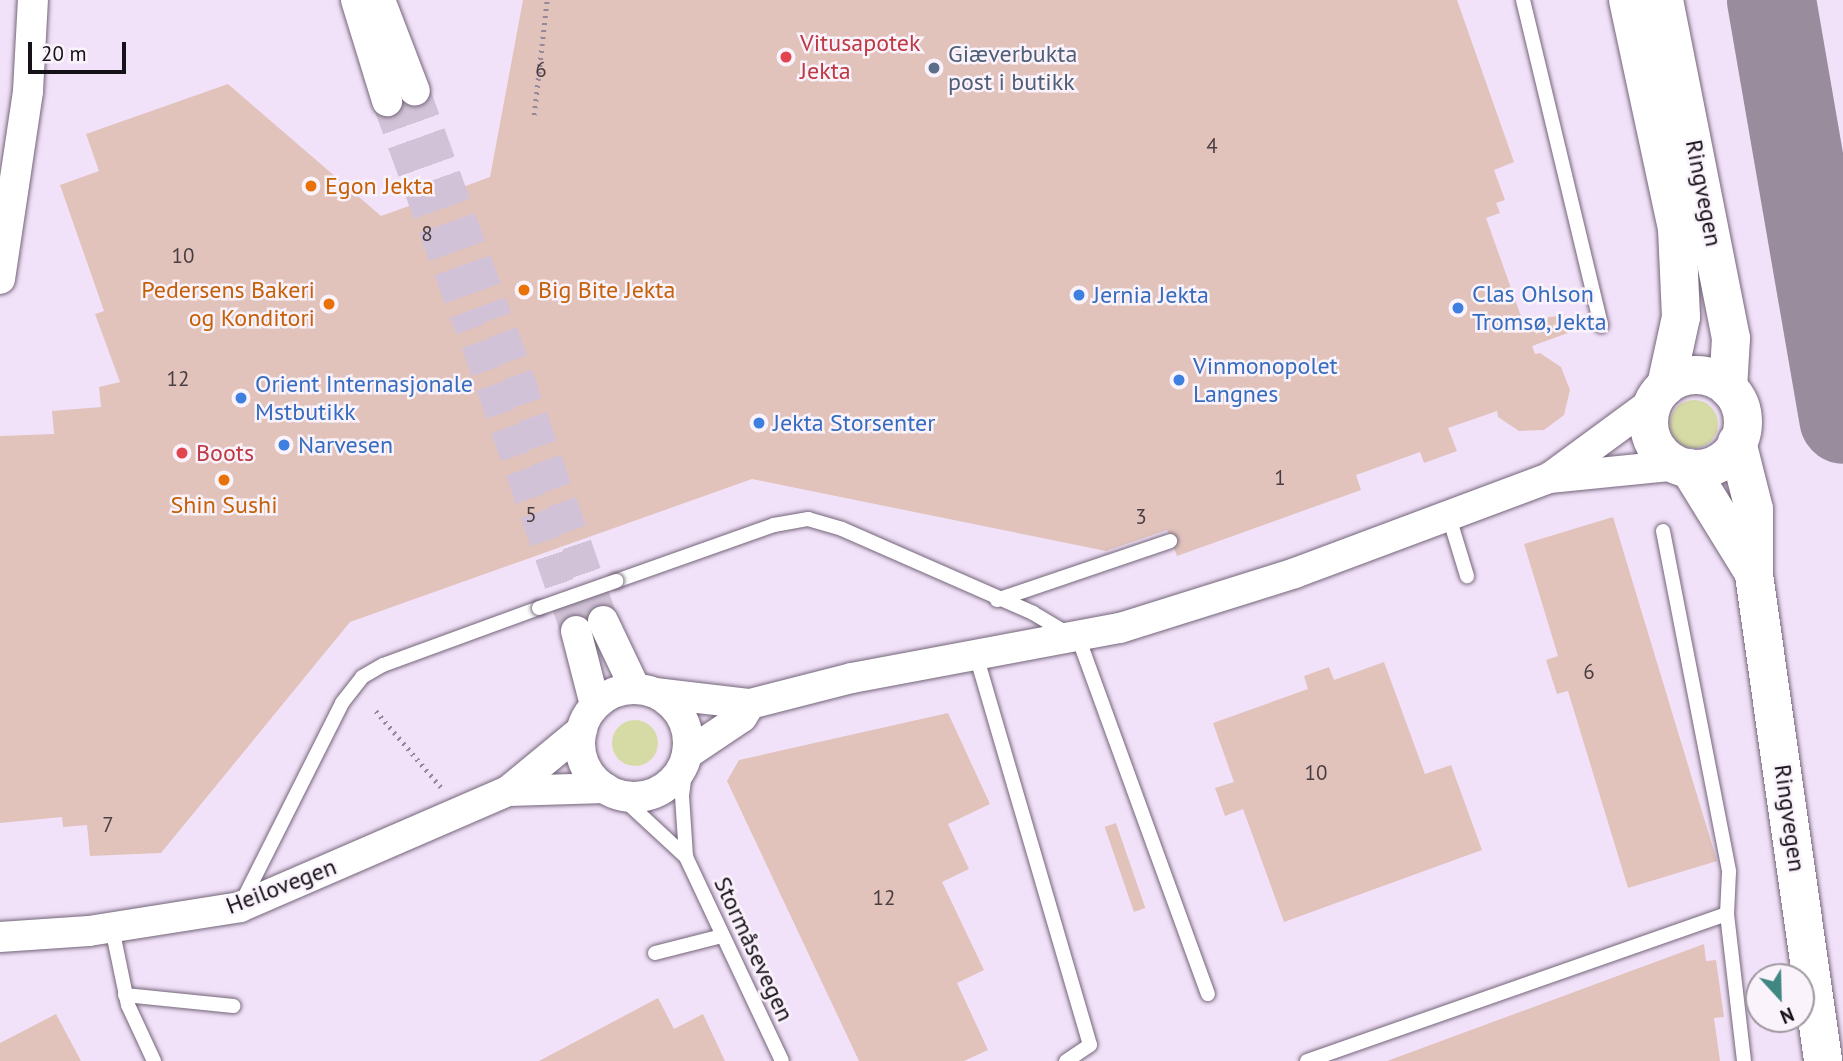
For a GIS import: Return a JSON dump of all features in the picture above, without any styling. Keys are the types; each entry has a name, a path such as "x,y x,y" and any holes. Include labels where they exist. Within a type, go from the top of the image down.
{"street":[{"path":"0,279 4,231 28,91 33,0"},
{"path":"356,0 387,101"},
{"path":"380,0 415,91"},
{"name":"Ringvegen","path":"1628,0 1676,229 1681,317 1660,393"},
{"name":"Ringvegen","path":"1664,0 1731,338 1728,388"},
{"path":"508,791 617,691 645,691 750,704 852,678 1076,638 1169,616 1549,478 1717,463 1737,442 1742,414 1728,388 1698,375 1660,393 1549,478"},
{"path":"1660,393 1649,419 1652,439 1663,455 1684,467"},
{"name":"Ringvegen","path":"1737,442 1754,509 1754,575 1823,1061"},
{"name":"Ringvegen","path":"1684,467 1736,537 1754,575"},
{"path":"611,791 586,766 589,626 645,691 673,704 684,722 687,755"},
{"path":"508,791 611,791 643,796 660,790 674,779 687,755 742,717 750,704"},
{"name":"Heilovegen","path":"0,937 112,928 240,907 508,791"}],"lane":[{"path":"1523,0 1601,326"},
{"path":"1450,516 1467,576"},
{"path":"240,907 342,703 362,677 383,665 539,608 774,525 808,519 842,529 997,600 1033,613 1076,638 1208,994"},
{"path":"1663,531 1729,872 1727,914 1744,1061"},
{"path":"997,600 1170,541"},
{"path":"976,655 1090,1045 1066,1061"},
{"path":"687,755 682,796 687,857"},
{"path":"611,791 687,857"},
{"name":"Stormåsevegen","path":"687,857 782,1061"},
{"path":"1307,1061 1727,914"},
{"path":"112,928 125,995 154,1061"},
{"path":"655,953 722,936"},
{"path":"125,995 233,1006"}],"path":[{"path":"534,115 547,0"},
{"path":"376,711 442,789"}],"green space":[{"path":"1694,400 1711,407 1718,424 1711,441 1694,448 1677,441 1670,424 1677,407"},
{"path":"635,720 652,726 658,743 652,760 635,766 618,760 612,743 618,726"}],"building":[{"name":"Jekta Storsenter","path":"523,0 1457,0 1514,162 1494,170 1505,200 1496,203 1500,213 1486,218 1522,319 1562,316 1568,333 1532,346 1535,354 1540,353 1561,367 1570,390 1564,415 1544,430 1519,431 1498,417 1497,411 1448,428 1457,451 1424,463 1420,452 1356,475 1361,490 1177,556 1167,530 1106,551 752,479 350,622 161,853 90,856 87,825 63,827 62,817 0,823 0,436 54,434 52,411 101,407 99,387 120,382 95,314 104,311 60,185 99,171 86,134 228,84 381,216 423,201 423,190 431,184 442,184 449,192 490,177"},
{"path":"1613,517 1717,861 1628,888 1568,691 1557,694 1546,660 1558,656 1524,544"},
{"path":"1384,662 1425,774 1451,765 1482,850 1284,922 1243,809 1225,816 1215,788 1234,782 1213,723 1308,689 1304,676 1329,667 1334,680"},
{"path":"948,713 990,804 948,824 969,869 942,882 984,970 957,983 988,1050 964,1061 859,1061 727,781 739,760"},
{"path":"1116,823 1145,908 1134,912 1105,827"},
{"path":"1704,944 1706,961 1716,960 1724,1017 1714,1018 1720,1061 1387,1061"},
{"path":"658,998 674,1029 703,1014 725,1061 539,1061"},
{"path":"56,1014 81,1061 0,1061 0,1043"}],"taxiway":[{"path":"1771,0 1843,419"}],"tunnel":[{"path":"415,91 497,318"},
{"path":"387,101 470,329"},
{"path":"503,332 603,621"},
{"path":"476,343 576,631"}],"place":[{"name":"Vitusapotek Jekta","path":"786,57"},
{"name":"Giæverbukta post i butikk","path":"934,68"},
{"name":"Egon Jekta","path":"311,186"},
{"name":"Big Bite Jekta","path":"524,290"},
{"name":"Jernia Jekta","path":"1079,295"},
{"name":"Pedersens Bakeri og Konditori","path":"329,304"},
{"name":"Clas Ohlson Tromsø, Jekta","path":"1458,308"},
{"name":"Vinmonopolet Langnes","path":"1179,380"},
{"name":"Orient Internasjonale Mstbutikk","path":"241,398"},
{"name":"Jekta Storsenter","path":"759,423"},
{"name":"Narvesen","path":"284,445"},
{"name":"Boots","path":"182,453"},
{"name":"Shin Sushi","path":"224,480"}]}
